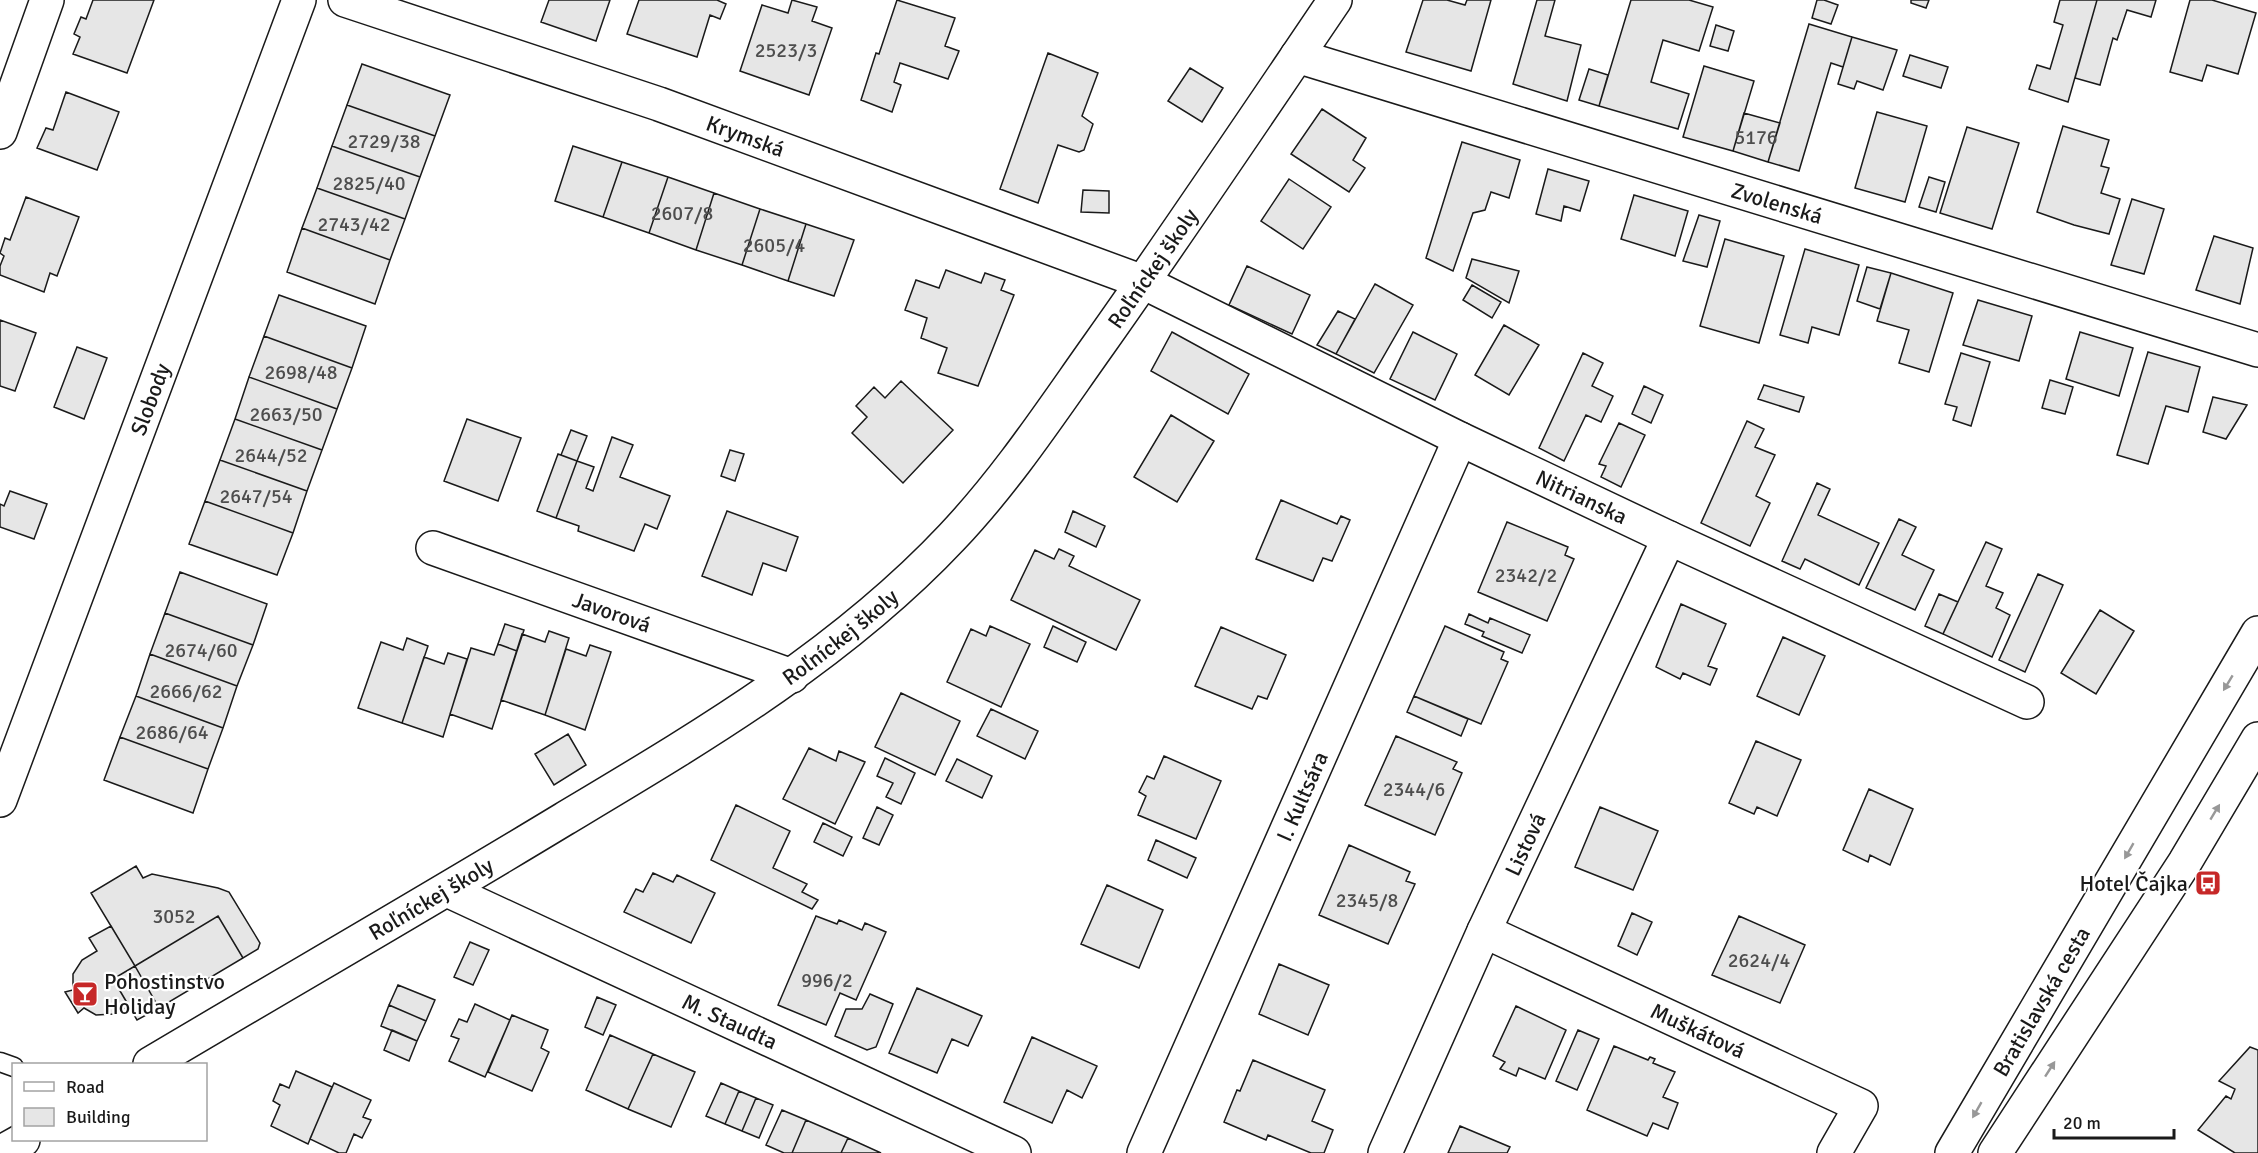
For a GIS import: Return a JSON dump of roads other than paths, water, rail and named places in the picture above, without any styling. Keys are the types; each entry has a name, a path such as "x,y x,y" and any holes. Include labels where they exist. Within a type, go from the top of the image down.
{"street":[{"path":"0,132 47,0"},
{"name":"Slobody","path":"0,800 299,0"},
{"name":"Krymská","path":"345,0 659,104 1143,282"},
{"name":"Roľníckej školy","path":"153,1063 656,764 792,676 867,618 952,538 1016,461 1143,282 1335,0"},
{"name":"Zvolenská","path":"1297,56 2258,350"},
{"name":"Nitrianska","path":"1143,282 1460,439 1669,538 2027,702"},
{"name":"I. Kultsára","path":"1144,1153 1460,439"},
{"name":"Listová","path":"1385,1153 1484,931 1669,538"},
{"name":"Javorová","path":"433,548 792,676"},
{"name":"Bratislavská cesta","path":"1952,1153 2258,633"},
{"name":"Bratislavská cesta","path":"1995,1153 2185,862 2258,739"},
{"name":"M. Staudta","path":"447,890 1014,1153"},
{"name":"Muškátová","path":"1484,931 1861,1106 1834,1153"}],"place":[{"name":"Hotel Čajka","path":"2208,883"},
{"name":"Pohostinstvo Holiday","path":"85,994"}]}
